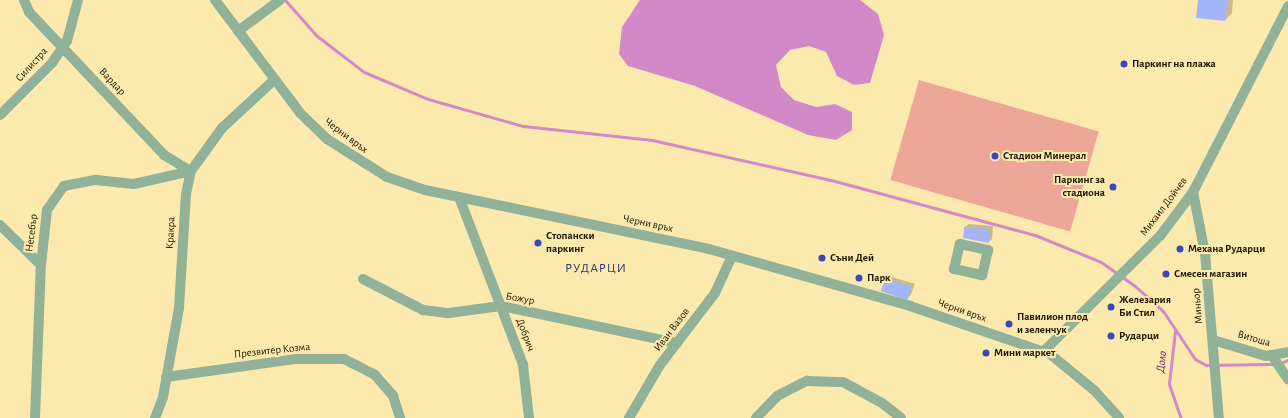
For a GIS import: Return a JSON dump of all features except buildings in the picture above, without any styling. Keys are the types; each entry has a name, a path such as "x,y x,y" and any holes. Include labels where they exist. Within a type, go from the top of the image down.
{"street":[{"name":"Вардар","path":"24,0 29,12 164,155 191,171"},
{"name":"Силистра","path":"0,115 52,63 62,47 78,0"},
{"name":"Черни връх","path":"215,0 274,80 322,134 354,159 387,177 459,197 732,256 910,306 1043,352 1095,390 1116,417"},
{"path":"238,31 279,1"},
{"name":"Михаил Дойчев","path":"1043,352 1160,236 1193,192 1288,6"},
{"name":"Кракра","path":"155,418 166,377 180,308 186,194 191,171 222,128 274,80"},
{"name":"Несебър","path":"35,418 41,265 47,210 64,186 96,180 134,184 191,171"},
{"name":"Миньор","path":"1193,192 1205,253 1219,418"},
{"name":"Добрич","path":"459,197 523,365 529,418"},
{"path":"0,225 41,265"},
{"name":"Иван Вазов","path":"629,418 678,342 716,293 732,256"},
{"name":"Божур","path":"363,279 423,310 449,313 501,306 678,342"},
{"name":"Витоша","path":"1213,340 1274,357 1287,354"},
{"path":"1274,357 1288,379"},
{"name":"Презвитер Козма","path":"166,377 295,359 344,359 375,375 393,396 400,418"},
{"path":"756,418 777,396 807,381 843,382 882,403 901,418"}],"shaded area":[{"path":"640,0 860,0 878,14 884,35 870,83 854,85 837,76 826,52 809,46 790,50 776,65 781,87 794,100 816,107 835,104 852,112 852,130 836,140 808,135 695,86 628,66 619,54 622,27"},
{"name":"Стадион Минерал","path":"919,80 1099,132 1070,232 890,180"}],"waterway":[{"path":"285,0 317,36 364,72 428,99 523,126 652,140 831,180 1035,235 1101,262 1135,286 1163,311 1195,359 1206,365 1275,364"},
{"name":"Доло","path":"1175,331 1169,384 1181,418"},
{"path":"1280,363 1288,360"}],"place":[{"name":"Паркинг на плажа","path":"1124,64"},
{"name":"Стадион Минерал","path":"995,156"},
{"name":"Паркинг за стадиона","path":"1113,187"},
{"name":"Стопански паркинг","path":"538,243"},
{"name":"Механа Рударци","path":"1180,249"},
{"name":"Съни Дей","path":"822,258"},
{"name":"Смесен магазин","path":"1166,274"},
{"name":"Парк","path":"859,278"},
{"name":"Железария Би Стил","path":"1111,307"},
{"name":"Павилион плод и зеленчук","path":"1009,324"},
{"name":"Рударци","path":"1111,336"},
{"name":"Мини маркет","path":"986,353"}],"district":[{"name":"РУДАРЦИ","path":"596,269"}]}
